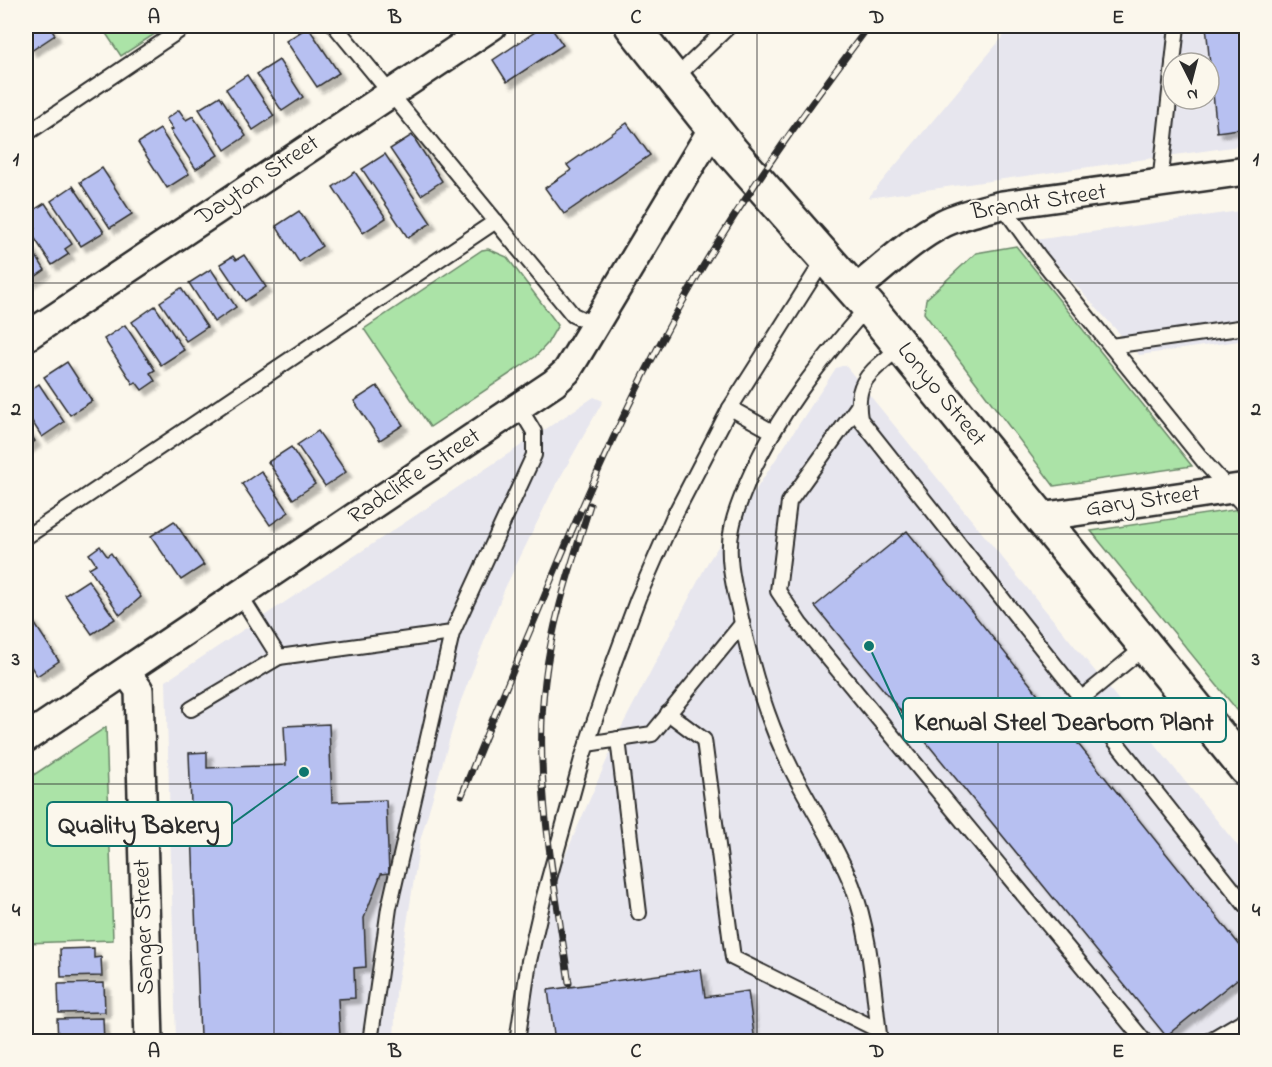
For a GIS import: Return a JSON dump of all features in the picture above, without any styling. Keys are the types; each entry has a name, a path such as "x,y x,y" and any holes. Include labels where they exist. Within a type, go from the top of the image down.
{"street":[{"name":"Dayton Street","path":"26,337 492,26"},
{"name":"Lonyo Street","path":"632,26 713,128 862,298 1246,769"},
{"name":"Radcliffe Street","path":"26,738 554,383 567,371 593,324 713,128"},
{"name":"Brandt Street","path":"862,298 924,235 963,214 1002,205 1246,171"},
{"name":"Gary Street","path":"1040,517 1241,495"},
{"name":"Sanger Street","path":"126,672 139,690 148,1041"}],"lane":[{"path":"26,134 186,26"},
{"path":"335,26 573,315 593,324"},
{"path":"675,78 729,26"},
{"path":"1175,51 1178,26"},
{"path":"1160,184 1168,111"},
{"path":"1002,205 1040,258 1206,464 1241,495"},
{"path":"26,537 496,221"},
{"path":"517,1041 529,961 543,900 587,744 638,598 673,518 730,408 826,257"},
{"path":"862,298 773,432 755,464 736,508 731,531 730,558 742,624 778,741 824,827 852,886 865,931 879,1036"},
{"path":"1111,346 1246,327"},
{"path":"901,346 863,381 858,406 860,419 1246,906"},
{"path":"858,406 789,502 778,591 800,624 1145,1041"},
{"path":"370,1041 389,908 452,633 534,455 534,432 519,407"},
{"path":"730,408 773,432"},
{"path":"240,595 279,657"},
{"path":"587,744 651,734 742,624"},
{"path":"191,709 279,657 452,633"},
{"path":"1081,699 1146,646"},
{"path":"668,713 704,740 733,958 879,1036"},
{"path":"618,739 639,913"},
{"path":"1207,1041 1246,1019"}],"shaded area":[{"path":"1012,26 1246,26 1246,145 868,198"},
{"path":"1246,210 1246,340 1139,355 1035,240"},
{"path":"845,365 1246,856 1246,1041 510,1042 526,945 620,730 708,562 836,368"},
{"path":"594,397 603,401 552,492 505,588 460,703 420,841 396,993 394,1041 176,1041 166,681"}],"green space":[{"path":"101,26 167,26 121,56"},
{"path":"1016,246 1192,466 1054,486 924,313 926,299 976,253"},
{"path":"488,249 507,257 558,325 547,344 535,357 430,427 364,329 482,250"},
{"path":"1246,508 1246,721 1091,531"},
{"path":"106,727 113,940 26,943 26,780"}],"building":[{"path":"26,26 49,26 55,35 31,51 26,42"},
{"path":"544,26 550,26 563,45 507,82 493,60"},
{"path":"1206,26 1246,26 1246,128 1217,132 1215,111 1221,111 1221,51 1209,51"},
{"path":"308,27 339,73 317,87 286,41"},
{"path":"279,60 303,97 282,111 257,74"},
{"path":"247,75 274,116 253,130 226,89"},
{"path":"220,96 246,136 225,150 199,109"},
{"path":"179,110 186,120 193,116 218,155 196,169 170,130 173,129 166,119"},
{"path":"627,123 650,155 564,214 545,188 571,170 567,165"},
{"path":"160,129 189,174 167,188 138,143"},
{"path":"412,135 442,181 421,195 390,149"},
{"path":"385,154 431,223 408,238 362,169"},
{"path":"102,168 132,214 110,228 80,182"},
{"path":"355,172 386,218 363,233 333,187"},
{"path":"73,186 104,232 81,246 51,201"},
{"path":"45,203 72,244 65,249 69,254 52,265 30,231 35,228 26,215"},
{"path":"299,211 322,246 299,262 276,226"},
{"path":"26,240 45,270 26,283"},
{"path":"244,255 266,287 245,301 220,264 233,256 236,260"},
{"path":"211,269 236,307 214,322 189,283"},
{"path":"181,288 207,327 186,341 160,302"},
{"path":"155,306 184,350 161,365 132,322"},
{"path":"125,325 155,370 150,373 155,381 142,390 136,382 133,384 104,339"},
{"path":"67,362 92,401 70,415 44,377"},
{"path":"39,384 64,422 42,437 26,412 26,393"},
{"path":"377,386 403,425 380,440 354,401"},
{"path":"26,427 35,441 26,448"},
{"path":"318,431 346,472 325,486 297,445"},
{"path":"291,447 315,484 293,499 268,462"},
{"path":"261,471 289,512 270,525 242,484"},
{"path":"174,521 204,565 181,580 151,536"},
{"path":"907,531 1246,953 1246,972 1166,1036 815,606"},
{"path":"100,546 107,556 111,553 141,597 120,615 89,568 96,564 89,554"},
{"path":"88,580 115,619 92,634 65,595"},
{"path":"31,618 59,661 37,676 26,659 26,622"},
{"path":"329,724 332,802 386,800 389,873 381,874 364,918 366,967 354,968 355,998 338,999 340,1036 327,1037 328,1042 297,1042 296,1034 200,1037 189,753 207,752 207,768 286,765 284,726"},
{"path":"94,948 94,958 101,957 102,976 61,977 60,949"},
{"path":"701,969 705,997 748,991 755,1042 555,1042 548,990"},
{"path":"104,983 105,1012 59,1013 58,984"},
{"path":"103,1018 104,1042 58,1042 57,1019"}],"railway":[{"path":"462,795 572,529 655,353 702,268 761,175 869,26"},
{"path":"569,983 547,832 542,718 552,636 590,505"}],"place":[{"name":"Kenwal Steel Dearborn Plant","path":"869,646"},
{"name":"Quality Bakery","path":"304,772"}]}
